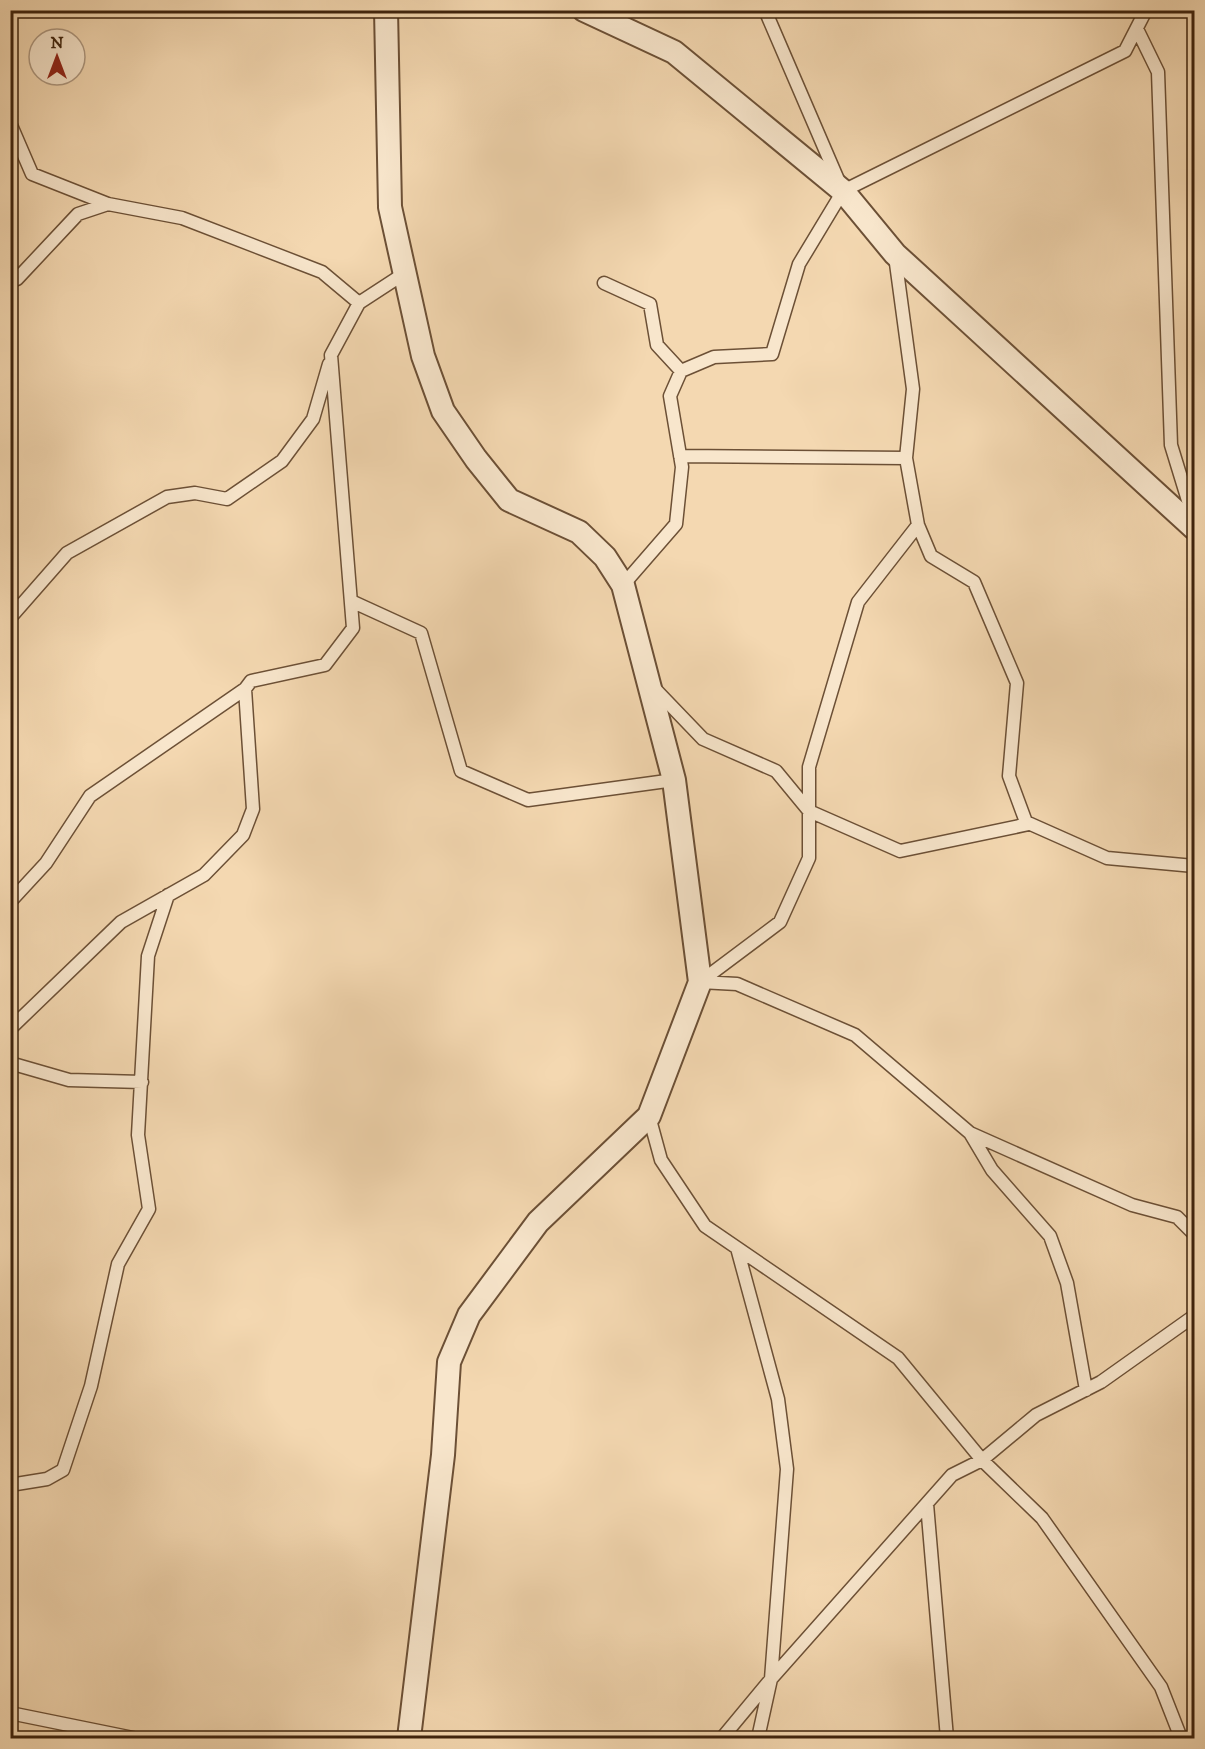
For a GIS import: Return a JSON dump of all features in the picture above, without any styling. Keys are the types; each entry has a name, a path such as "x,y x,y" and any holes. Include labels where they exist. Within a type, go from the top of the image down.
{"street":[{"path":"386,10 390,207 423,356 443,411 476,459 509,500 579,532 604,557 623,585 674,780 700,982 650,1116 538,1222 469,1315 449,1362 442,1455 409,1738"},
{"path":"584,10 674,52 843,191 895,254 1194,528"}],"lane":[{"path":"765,10 843,191"},
{"path":"623,585 676,524 682,468 670,396 681,371 714,357 772,354 799,264 843,191 1125,51 1146,10"},
{"path":"1137,29 1158,72 1171,446 1194,520"},
{"path":"10,123 32,174 108,204 182,218 322,272 359,303"},
{"path":"10,281 17,279 78,214 108,204"},
{"path":"895,254 913,389 906,458 918,525 931,556 974,582 1017,683 1009,776 1029,824"},
{"path":"10,618 67,553 167,497 195,493 227,499 282,461 313,419 331,355 359,303 405,273"},
{"path":"604,283 650,303 657,345 681,371"},
{"path":"10,902 46,863 90,796 245,688 251,681 325,665 353,628 331,355"},
{"path":"680,456 906,458"},
{"path":"700,982 780,922 809,858 809,767 858,602 918,525"},
{"path":"351,601 421,633 462,771 528,800 674,780"},
{"path":"647,680 703,739 776,771 809,811 900,851 1029,824 1107,858 1194,866"},
{"path":"10,1029 120,922 204,874 243,835 253,809 245,688"},
{"path":"10,1485 47,1479 63,1470 91,1386 118,1264 149,1209 138,1135 147,956 168,895"},
{"path":"700,982 737,984 855,1035 970,1132 1132,1205 1177,1217 1194,1234"},
{"path":"10,1063 69,1080 142,1082"},
{"path":"650,1116 661,1160 705,1226 898,1358 982,1460 1042,1518 1161,1687 1181,1738"},
{"path":"970,1132 992,1170 1050,1236 1067,1283 1086,1389"},
{"path":"737,1248 778,1399 787,1469 771,1679 759,1738"},
{"path":"722,1738 771,1679 952,1475 982,1460 1036,1415 1101,1382 1194,1316"},
{"path":"927,1504 947,1738"},
{"path":"10,1713 133,1738"}]}
